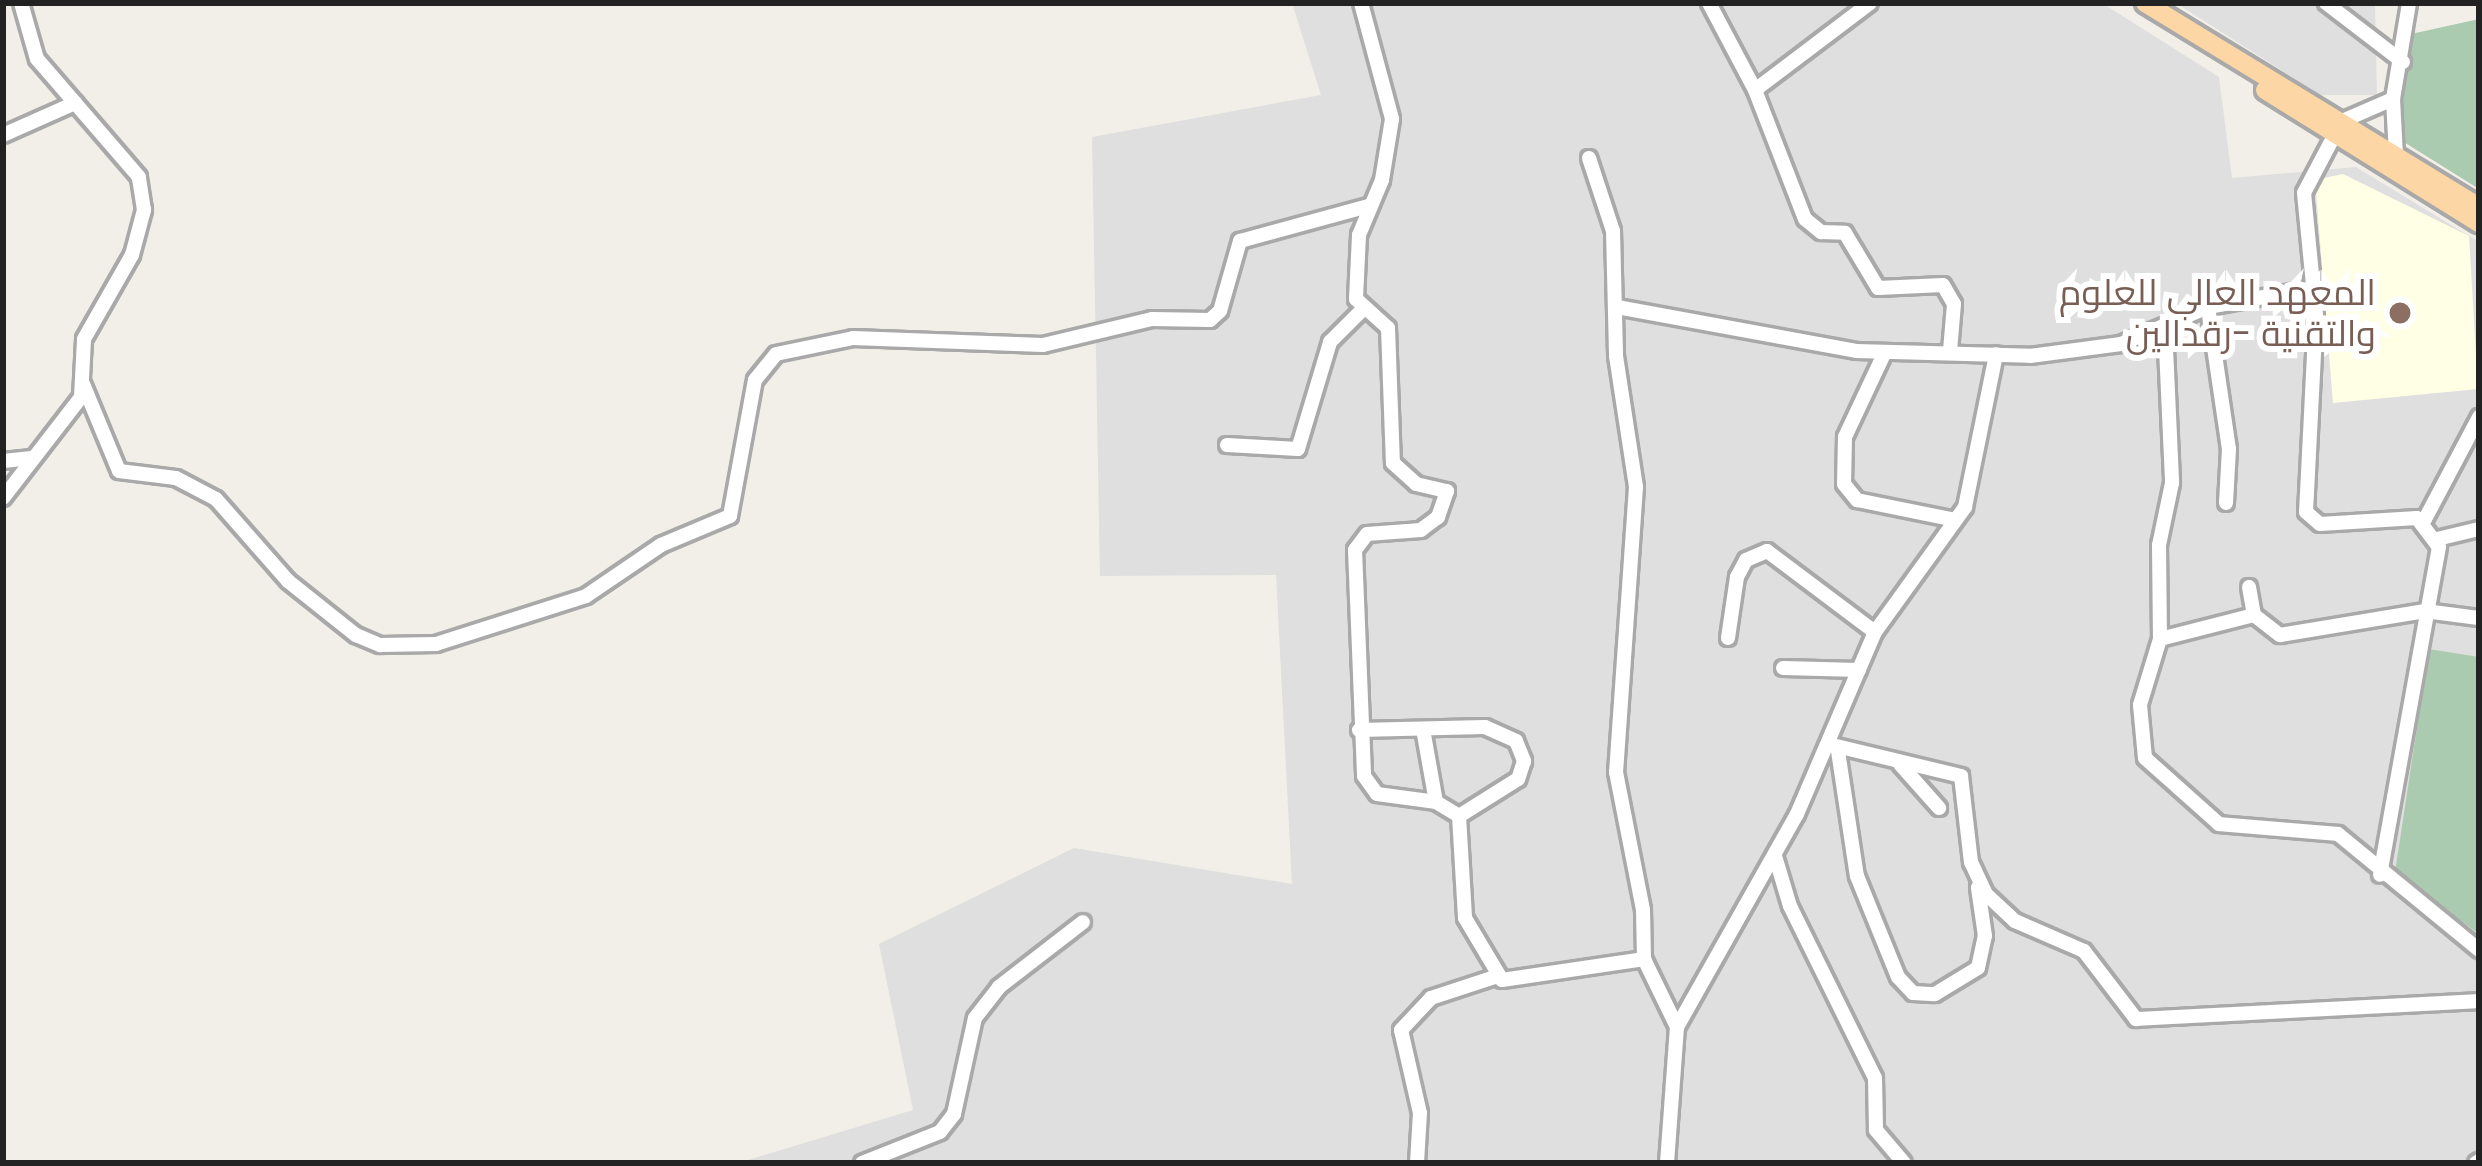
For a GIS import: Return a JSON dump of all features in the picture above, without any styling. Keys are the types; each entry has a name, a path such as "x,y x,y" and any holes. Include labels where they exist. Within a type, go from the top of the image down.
{"main road":[{"path":"2145,3 2262,79 2265,90 2396,157 2479,207"},
{"path":"2337,129 2479,223"}],"street":[{"path":"3,498 76,406 83,384 84,339 132,255 145,198 139,178 37,59 21,3"},
{"path":"1227,445 1298,449 1330,342 1362,310 1358,247 1389,154 1392,109 1361,3"},
{"path":"1709,3 1755,90 1804,219 1821,232 1845,232 1878,288 1943,285 1954,304 1950,351"},
{"path":"1755,90 1870,3"},
{"path":"2326,3 2403,62"},
{"path":"2396,157 2393,99 2403,62 2409,3"},
{"path":"2393,99 2337,129 2304,193 2314,288 2308,519 2424,520"},
{"path":"3,135 75,103"},
{"path":"1589,158 1613,230 1616,356 1636,487 1616,772 1643,910 1645,959 1677,1027"},
{"path":"83,384 119,471 176,478 217,499 288,581 356,634 380,645 436,644 586,596 661,544 730,516 755,380 776,354 853,338 1043,346 1152,319 1210,320 1220,311 1240,241 1369,206"},
{"path":"1617,307 1884,354 1996,354 2094,350 2209,308 2314,288"},
{"path":"2209,308 2229,449 2226,503"},
{"path":"1362,310 1388,328 1393,463 1416,484 1448,491 1438,518 1421,530 1358,540 1359,730 1368,786 1388,797 1436,802 1459,816"},
{"path":"2165,326 2172,484 2158,545 2160,639 2139,721 2154,771 2219,824 2326,830 2348,840 2380,875 2479,950"},
{"path":"1884,354 1845,437 1844,484 1857,500 1955,520"},
{"path":"1667,1163 1677,1027 1833,748 1875,632 1955,520 1976,475 1996,354"},
{"path":"2424,520 2479,416"},
{"path":"3,461 32,458"},
{"path":"2380,875 2437,539 2424,520"},
{"path":"2437,539 2479,530"},
{"path":"1728,638 1736,578 1746,560 1767,551 1875,632"},
{"path":"2248,587 2254,615 2272,634 2425,611 2479,618"},
{"path":"2160,639 2254,615"},
{"path":"1783,668 1859,670"},
{"path":"1359,730 1486,727 1510,736 1522,753 1511,789 1459,816"},
{"path":"1423,729 1436,802"},
{"path":"1833,748 1966,782 1985,936 1978,968 1935,994 1913,993 1898,977 1857,876 1833,748"},
{"path":"1900,764 1939,808"},
{"path":"1459,816 1465,918 1498,976"},
{"path":"1775,856 1790,906 1875,1078 1876,1130 1904,1163"},
{"path":"1978,881 2015,921 2091,958 2136,1019 2479,1001"},
{"path":"862,1163 940,1132 954,1114 975,1018 999,987 1083,922"},
{"path":"1417,1163 1420,1113 1401,1030 1431,998 1498,976 1522,981 1645,959"}],"shaded area":[{"path":"1292,3 2102,3 2219,77 2232,178 2356,167 2479,242 2479,1163 738,1163 913,1110 879,944 1074,848 1292,884 1276,575 1100,576 1092,137 1321,95"},
{"path":"2176,3 2375,3 2377,95 2320,95"},
{"path":"2479,19 2479,189 2399,139 2411,34"},
{"name":"المعهد العالي للعلوم والتقنية -رقدالين","path":"2343,174 2469,236 2478,389 2333,403 2315,180"},
{"path":"2429,649 2479,657 2479,934 2395,872"}],"place":[{"name":"المعهد العالي للعلوم والتقنية -رقدالين","path":"2400,313"}]}
